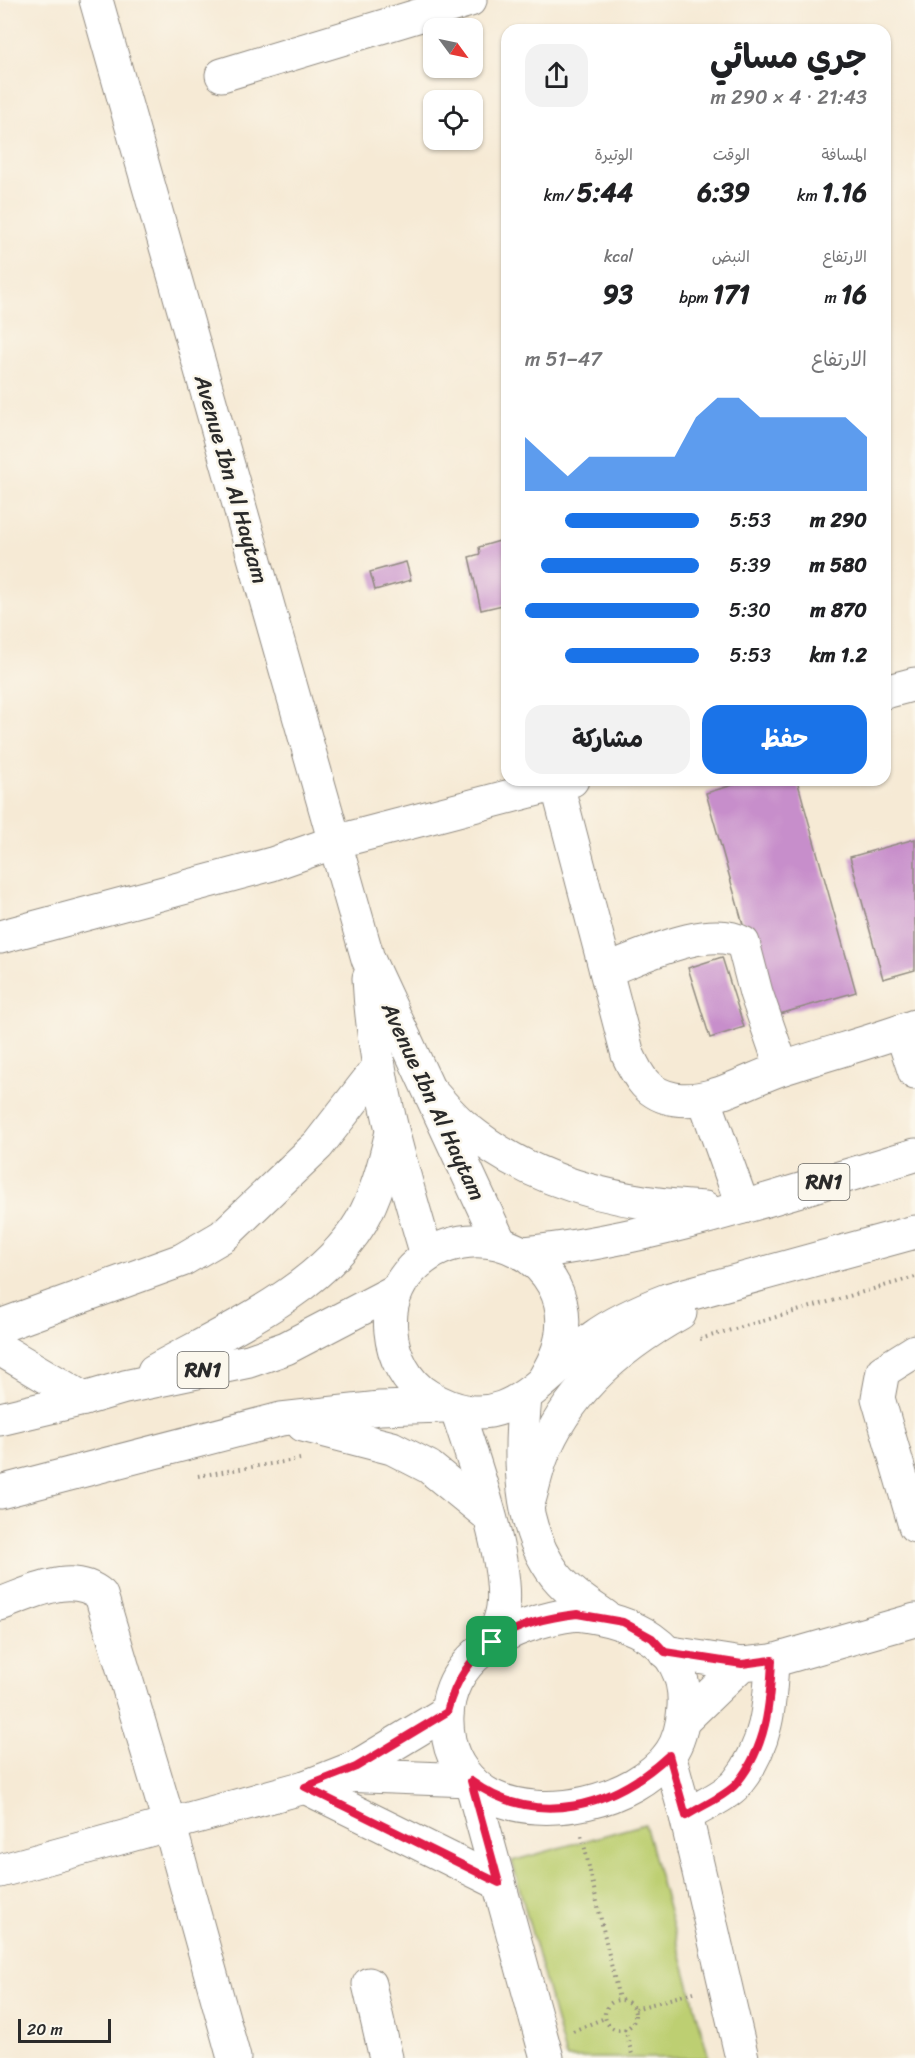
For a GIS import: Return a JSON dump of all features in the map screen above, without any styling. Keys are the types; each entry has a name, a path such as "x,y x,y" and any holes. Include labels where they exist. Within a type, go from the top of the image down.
{"main road":[{"name":"Avenue Ibn Al Haytam","path":"96,0 368,958 431,1092 512,1248"},
{"path":"222,75 470,0"},
{"path":"891,690 915,684"},
{"path":"0,937 272,864 335,842 550,786"},
{"path":"566,786 606,970 628,1055 639,1080 656,1092 675,1099 704,1098 782,1068 908,1029 915,1072"},
{"path":"606,970 700,937 732,937 743,943 756,993 782,1068"},
{"name":"Avenue Ibn Al Haytam","path":"368,958 378,1068 391,1136 427,1255"},
{"path":"0,1326 182,1260 223,1236 318,1145 378,1068"},
{"path":"431,1092 465,1128 508,1157 567,1185 640,1202 739,1208 704,1098"},
{"path":"125,1387 293,1293 333,1258 360,1223 380,1179 391,1136"},
{"name":"RN1","path":"450,1408 421,1392 403,1371 392,1345 390,1318 395,1291 408,1271 427,1255 450,1244 475,1240 512,1248 571,1248 739,1208 915,1155"},
{"path":"0,1492 281,1419 380,1408 450,1408 492,1411 534,1389 595,1337 629,1315 667,1300 915,1232"},
{"path":"512,1248 542,1270 551,1283 562,1313 562,1337 556,1360 534,1389 520,1445 532,1530 557,1576 606,1617"},
{"path":"528,1504 542,1456 556,1427 591,1379 616,1354 644,1334 736,1282"},
{"name":"RN1","path":"0,1419 84,1400 125,1387 249,1361 295,1343 395,1291"},
{"path":"0,1350 84,1400"},
{"path":"915,1351 883,1371 878,1398 915,1526"},
{"path":"450,1408 489,1515 504,1590 503,1609 492,1642"},
{"path":"281,1419 392,1448 429,1467 489,1515"},
{"path":"0,1604 68,1582 91,1587 101,1595 169,1823 226,2056"},
{"path":"319,1781 470,1780 490,1795 513,1804 542,1808 575,1806 626,1789 649,1774 669,1755 683,1721 681,1684 675,1667 665,1652 652,1638 606,1617 577,1614 547,1617 518,1627 492,1642 465,1667 453,1688 447,1712 450,1748 470,1780 547,2058"},
{"path":"665,1652 757,1662 915,1620"},
{"path":"683,1721 757,1662"},
{"path":"686,1816 736,1784 756,1751 770,1713 757,1662"},
{"path":"0,1871 319,1781 356,1767 447,1712"},
{"path":"669,1755 686,1816 742,2058"},
{"path":"319,1781 499,1883"},
{"path":"369,1984 386,2058"}],"path":[{"path":"696,1340 915,1276"},
{"path":"192,1478 302,1459"},
{"path":"575,1806 619,2000"},
{"path":"635,2009 723,1983"},
{"path":"619,2000 628,2001 635,2009 633,2024 625,2029 610,2026 605,2018 607,2008 619,2000"},
{"path":"625,2029 633,2058"}],"green space":[{"path":"645,1824 709,2058 566,2058 512,1861"}],"building":[{"path":"501,541 501,605 481,610 469,557 480,554 479,547"},
{"path":"406,562 411,580 375,590 370,572"},
{"path":"730,786 799,786 856,992 769,1017 706,793"},
{"path":"915,839 915,970 883,979 850,857"},
{"path":"722,957 744,1027 710,1038 688,968"}],"route":[{"path":"577,1614 606,1617 623,1622 652,1638 665,1652 742,1664 772,1660 770,1713 756,1751 736,1784 686,1816 669,1755 649,1774 626,1789 575,1806 542,1808 513,1804 490,1795 471,1781 499,1883 305,1787 333,1774 356,1767 447,1712 453,1688 465,1667 492,1642 518,1627 547,1617 577,1614"}]}
